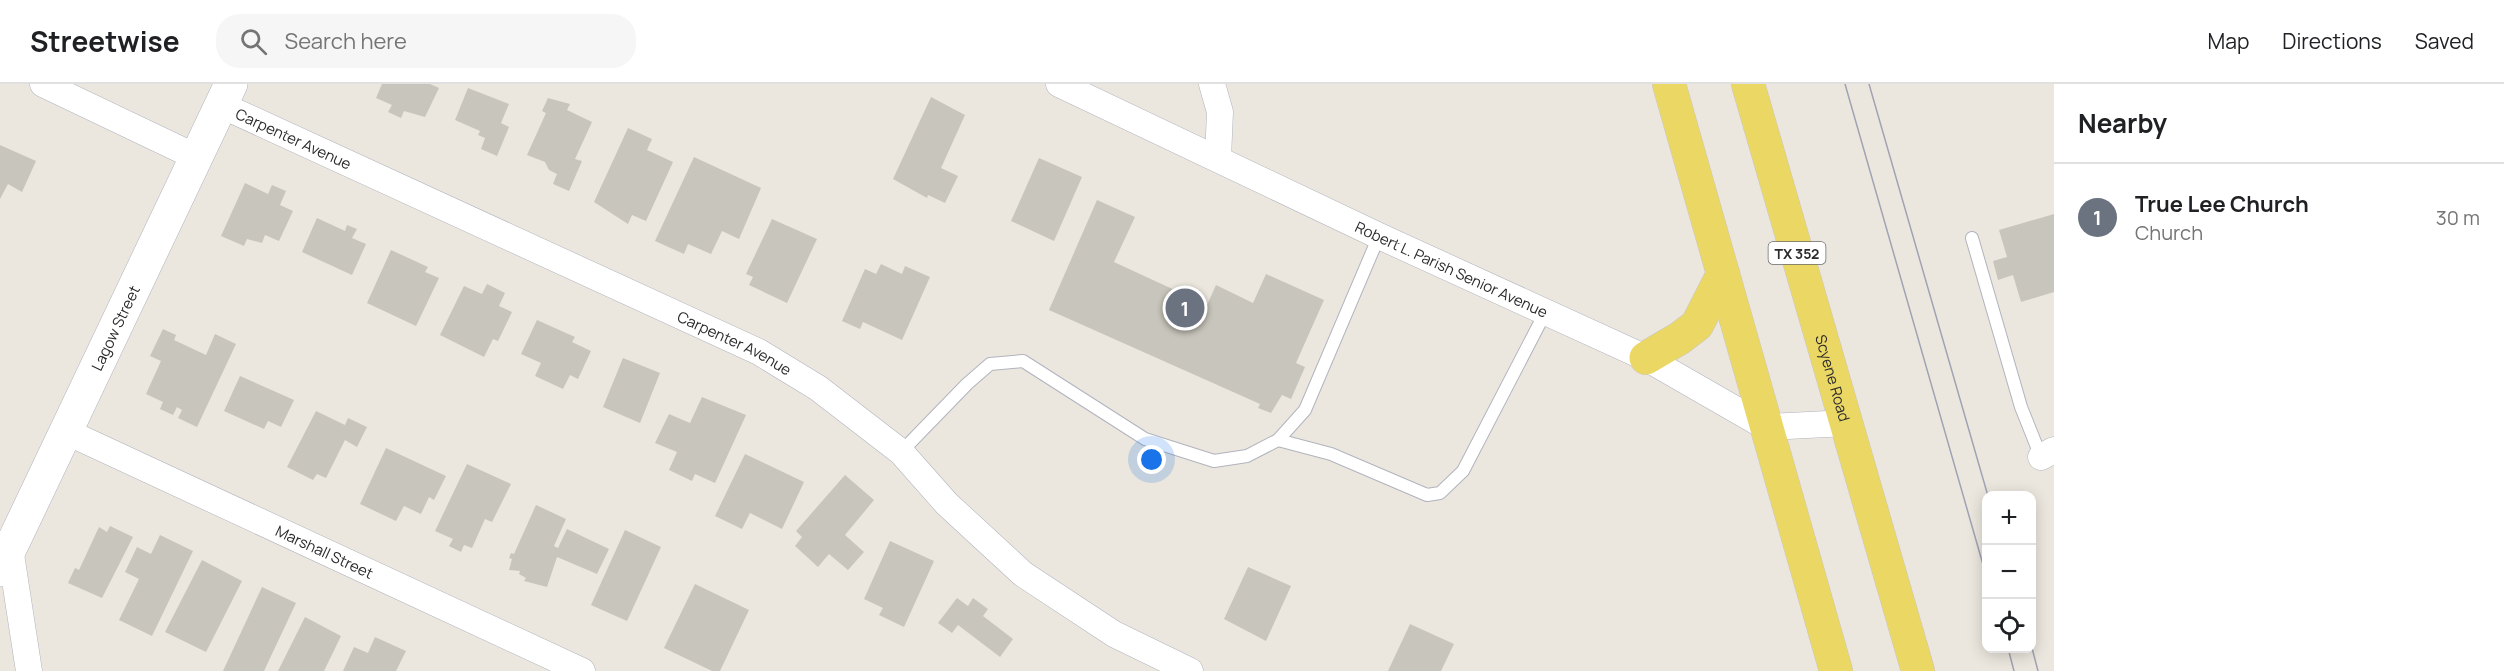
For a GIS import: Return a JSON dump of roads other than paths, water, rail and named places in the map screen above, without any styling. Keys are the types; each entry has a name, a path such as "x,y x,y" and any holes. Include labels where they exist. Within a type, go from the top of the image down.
{"main road":[{"path":"1669,84 1836,671"},
{"name":"Scyene Road","path":"1748,84 1918,671"},
{"path":"1647,358 1697,325 1723,274"}],"street":[{"path":"43,84 196,157"},
{"name":"Robert L. Parish Senior Avenue","path":"1059,84 1379,236 1647,358 1766,427"},
{"path":"1212,84 1220,112 1218,158"},
{"name":"Lagow Street","path":"5,559 226,95"},
{"name":"Carpenter Avenue","path":"226,95 759,352 818,388 901,452 947,504 1023,574 1114,634 1190,671"},
{"path":"1766,427 1847,423"},
{"name":"Marshall Street","path":"67,432 582,671"},
{"path":"5,559 29,671"}],"lane":[{"path":"901,452 967,384 990,364 1023,361 1145,439 1214,461 1247,456 1278,440 1305,410 1379,236"},
{"path":"1972,238 2021,407 2047,453"},
{"path":"1278,440 1331,454 1427,495 1440,493 1463,471 1545,313"}],"tram line":[{"path":"1845,84 1982,561"},
{"path":"1869,84 1987,491"},
{"path":"2009,653 2014,671"},
{"path":"2033,653 2038,671"}],"place":[{"name":"True Lee Church","path":"1185,308"}]}
